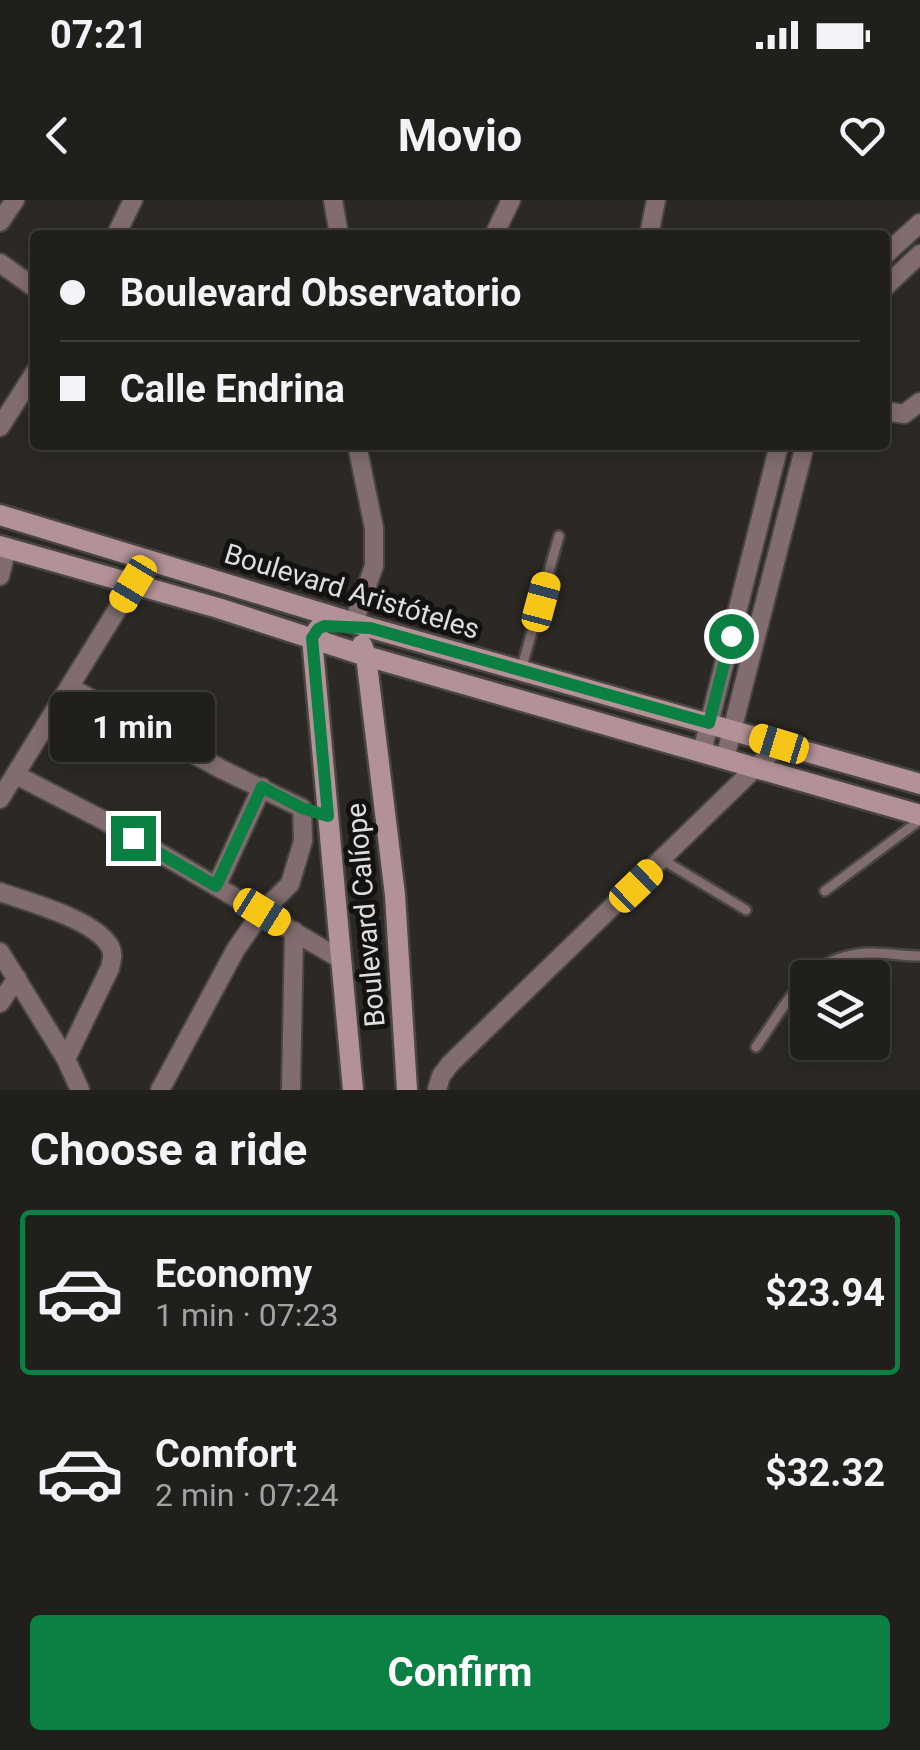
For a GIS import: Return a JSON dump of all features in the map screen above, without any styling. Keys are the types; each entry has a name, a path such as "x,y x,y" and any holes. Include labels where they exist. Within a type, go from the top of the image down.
{"street":[{"path":"0,222 15,200"},
{"path":"118,230 133,200"},
{"path":"334,200 338,230"},
{"path":"496,230 511,200"},
{"path":"650,230 656,200"},
{"path":"890,250 920,223"},
{"path":"890,283 920,254"},
{"path":"0,263 30,284"},
{"path":"0,428 30,380"},
{"path":"890,412 904,414 920,402"},
{"path":"357,450 374,528 374,566 355,625 355,636 366,656"},
{"path":"702,752 779,450"},
{"path":"725,758 803,450"},
{"name":"Boulevard Aristóteles","path":"0,515 355,625 920,784"},
{"path":"0,576 4,547"},
{"name":"Boulevard Aristóteles","path":"4,547 920,818"},
{"path":"0,799 133,584"},
{"path":"218,608 223,618 287,638 300,646 315,672"},
{"path":"312,638 318,629 355,625"},
{"name":"Boulevard Calíope","path":"312,638 353,1090"},
{"name":"Boulevard Calíope","path":"366,656 395,896 408,1090"},
{"path":"71,688 223,770 328,816"},
{"path":"438,1090 440,1076 450,1064 779,744"},
{"path":"16,774 342,960"},
{"path":"216,886 262,787"},
{"path":"160,1090 236,949 262,912 290,884 303,840 295,804"},
{"path":"0,892 75,920 109,945 110,968 66,1059"},
{"path":"291,1090 294,932"},
{"path":"0,952 66,1059 80,1090"},
{"path":"0,1003 16,978"}],"lane":[{"path":"521,670 560,536"},
{"path":"825,891 920,818"},
{"path":"662,860 746,910"},
{"path":"756,1047 805,978 819,965 852,954 920,956"}],"route":[{"path":"133,838 216,886 262,787 302,808 328,816 312,638 324,626 370,628 709,723 731,636"}]}
